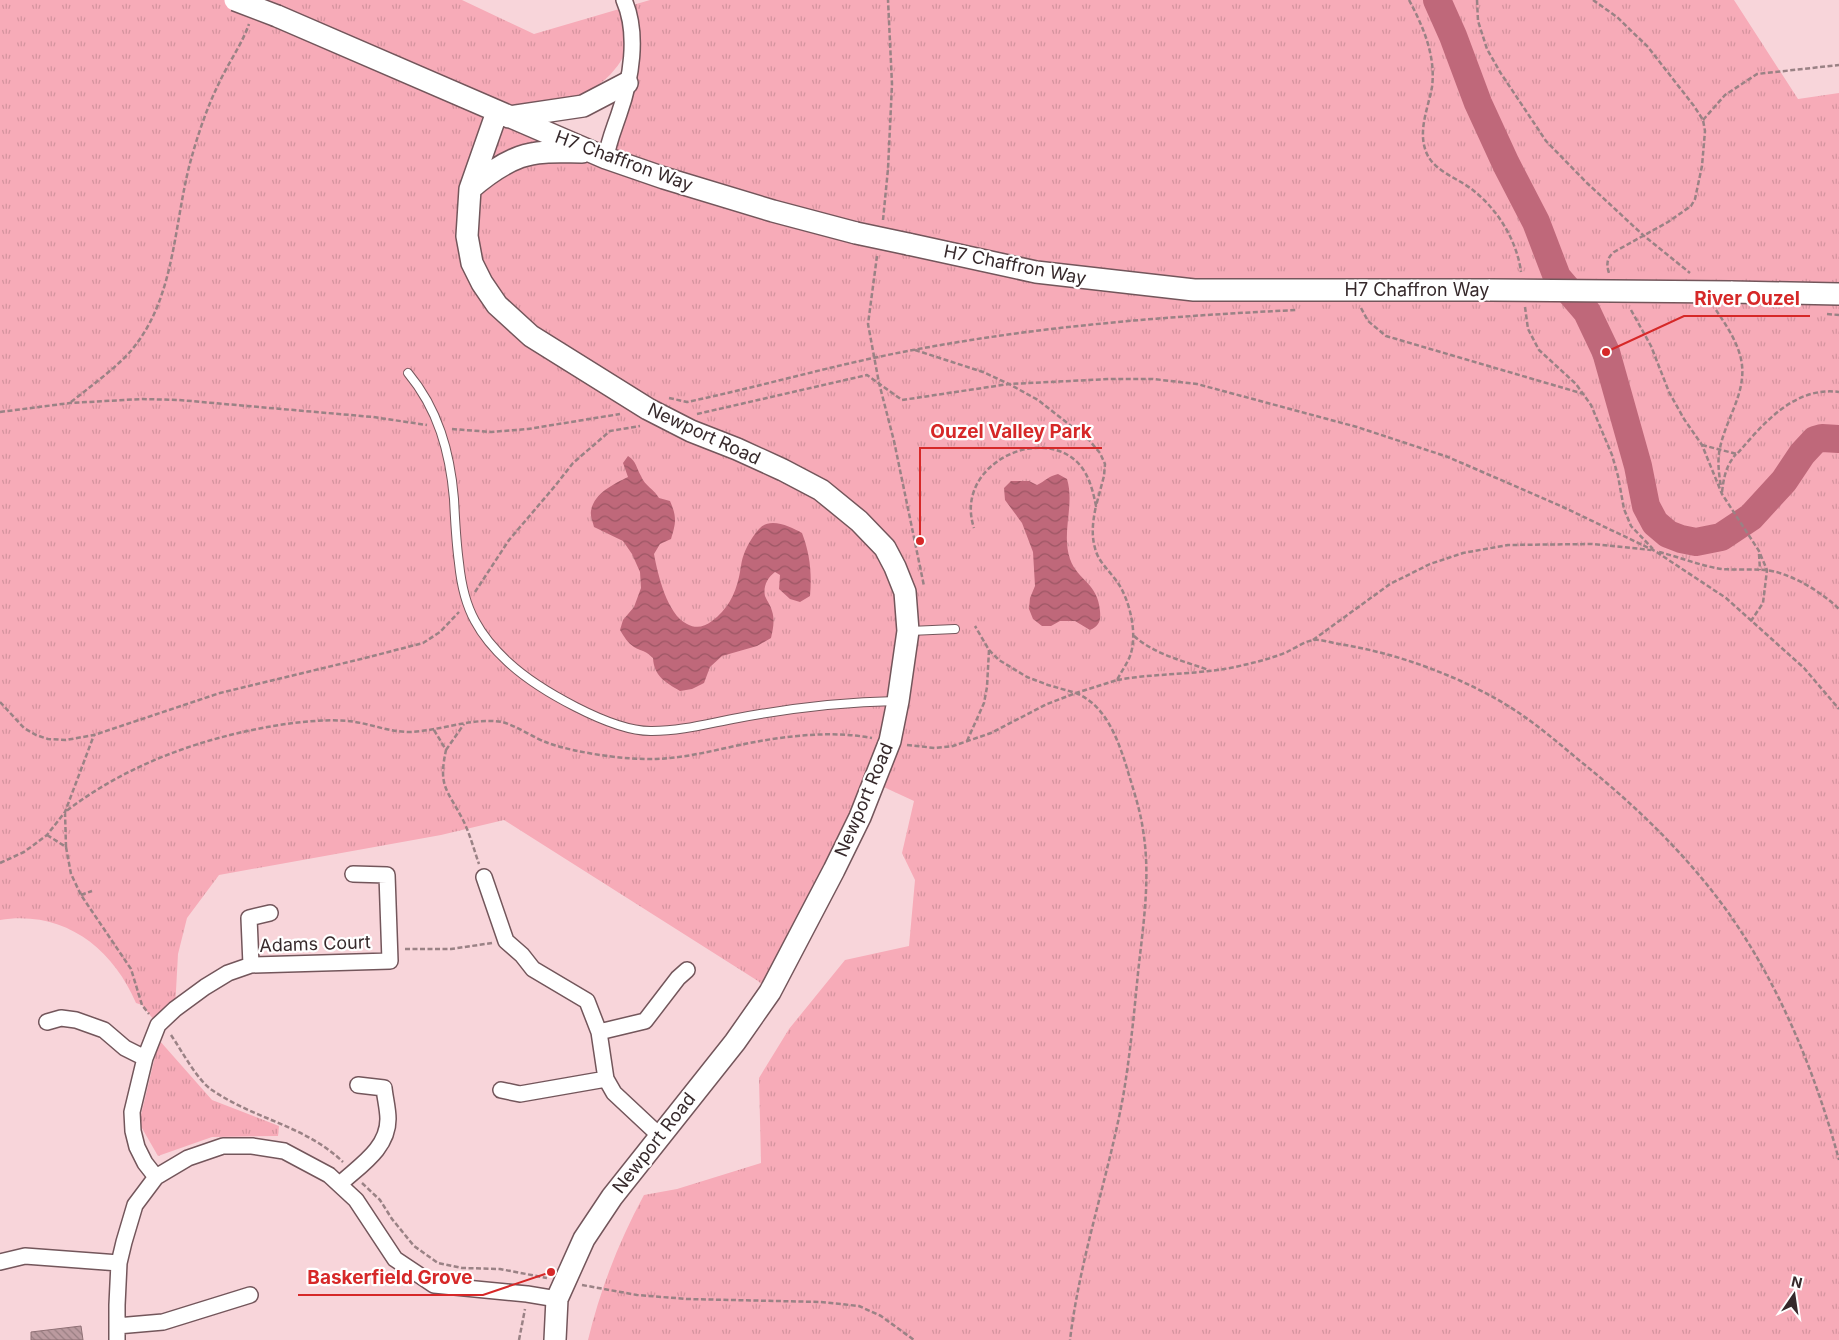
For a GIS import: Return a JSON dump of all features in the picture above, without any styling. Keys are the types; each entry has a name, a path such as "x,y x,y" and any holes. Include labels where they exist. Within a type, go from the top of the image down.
{"street":[{"name":"H7 Chaffron Way","path":"235,0 277,16 597,155 664,178 773,211 856,233 1036,272 1194,290 1490,290 1839,294"},
{"path":"470,189 490,172 520,157 548,152 597,155 608,145 628,83 632,41 627,7 624,0"},
{"path":"503,114 583,106 628,83"},
{"name":"Newport Road","path":"503,114 470,189 467,236 472,263 482,284 497,305 531,336 648,410 783,470 821,490 859,521 885,548 895,566 905,592 908,631 890,741 860,817 770,992 735,1042 612,1197 584,1239 561,1290 555,1340"},
{"name":"Adams Court","path":"156,1177 137,1147 133,1131 132,1112 145,1058 158,1025 175,1008 205,987 228,973 252,965 390,961 387,876 353,874"},
{"path":"484,877 506,941 522,955 533,969 587,1001 599,1032 606,1079 614,1093 660,1136"},
{"path":"252,965 249,918 270,913"},
{"path":"599,1032 645,1021 686,970"},
{"path":"47,1022 62,1018 76,1020 104,1030 125,1048 145,1058"},
{"path":"501,1090 520,1094 606,1079"},
{"path":"340,1184 378,1150 384,1139 388,1120 384,1088 358,1085"},
{"path":"250,1295 163,1322 117,1333 119,1263 135,1204 156,1177 188,1158 223,1146 252,1146 284,1151 310,1163 340,1184 356,1200 395,1259 434,1285 527,1294 561,1290"},
{"path":"0,1262 25,1256 119,1263"}],"lane":[{"path":"408,373 421,388 431,406 440,427 447,453 454,497 456,544 467,603 475,622 490,643 509,663 534,682 599,719 622,727 651,732 686,729 822,704 898,700"},
{"path":"908,631 955,628"}],"path":[{"path":"882,224 888,170 892,84 888,0"},
{"path":"1476,0 1478,21 1487,48 1500,72 1546,141 1587,183 1693,277"},
{"path":"1593,0 1617,17 1648,47 1703,120 1705,131 1702,166 1694,199 1690,206 1668,222 1643,234 1608,257 1607,264 1613,279"},
{"path":"70,403 108,373 130,351 149,323 161,296 167,276 191,157 216,90 250,22"},
{"path":"1703,120 1725,95 1757,74 1839,65"},
{"path":"878,250 868,324 925,594"},
{"path":"1713,304 1736,346 1741,358 1742,369 1740,389 1720,450 1718,470 1722,494"},
{"path":"1361,307 1368,321 1386,336 1585,394"},
{"path":"1630,308 1651,346 1669,392 1684,419 1702,445 1722,494 1759,551 1767,570 1763,603 1751,621"},
{"path":"0,412 70,403 142,398 373,417 491,432 528,429 648,410 664,398 687,402 874,358 991,337 1101,323 1188,315 1303,310"},
{"path":"914,350 984,372 1038,400 1088,440 1100,454 1105,464 1104,476 1096,506 1092,536 1100,560 1123,593 1130,614 1134,636 1130,657 1117,680"},
{"path":"696,414 867,376 902,400 1009,384 1110,378 1153,379 1197,384 1357,427 1448,457 1563,507 1655,551 1726,598 1804,668 1839,709"},
{"path":"1722,494 1724,475 1728,464 1760,428 1782,408 1805,396 1822,392 1839,392"},
{"path":"0,702 24,728 36,735 48,739 66,740 94,736 220,693 424,643 440,632 467,603 509,540 556,486 573,463 610,431 668,420"},
{"path":"1702,445 1736,454"},
{"path":"974,528 970,505 973,490 979,478 995,461 1008,455 1034,448 1050,449 1073,459 1088,477 1096,506"},
{"path":"0,863 24,852 46,835 65,812 80,800 119,776 196,743 248,730 304,721 350,721 388,730 408,732 434,730 488,721 504,722 532,737 570,749 655,759 681,757 757,741 803,736 856,734 906,745 935,748 953,746 991,733 1047,704 1117,680 1142,676 1211,671 1262,661 1313,640 1390,584 1430,564 1463,552 1508,545 1592,544 1655,551 1722,568 1767,570 1804,583 1827,597 1839,609"},
{"path":"1759,551 1760,570"},
{"path":"975,626 989,650 999,660 1027,677 1086,697 1097,706 1121,749 1134,791 1143,830 1146,876 1141,950 1122,1098 1081,1278 1070,1340"},
{"path":"1134,636 1144,644 1167,655 1211,671"},
{"path":"1313,640 1357,647 1409,660 1455,678 1497,700 1522,715 1554,739 1595,772 1647,820 1681,854 1706,883 1736,924 1756,956 1780,1001 1810,1070 1829,1121 1839,1160"},
{"path":"967,741 984,703 989,650"},
{"path":"464,724 446,750 443,780 447,794 463,820 484,877"},
{"path":"434,730 446,750"},
{"path":"94,736 65,812 66,847 71,874 81,895 131,969 142,1005 158,1025"},
{"path":"46,835 66,847"},
{"path":"81,895 92,891"},
{"path":"389,949 450,949 506,941"},
{"path":"561,1290 687,1299 820,1302 859,1306 880,1316 914,1340"}],"green space":[{"path":"0,0 462,0 534,34 650,0 1734,0 1798,99 1839,93 1839,1340 588,1340 611,1266 626,1230 644,1195 677,1189 761,1163 759,1078 789,1029 845,960 909,946 915,880 902,853 914,801 875,783 770,992 758,981 504,820 441,835 219,875 187,918 178,954 175,1009 158,1025 142,1005 136,1003 126,983 113,965 99,949 83,937 64,927 44,921 23,918 0,920","holes":["631,42 606,158 498,111 561,101 591,89 604,81 615,69"]},
{"path":"159,1040 212,1100 279,1126 278,1136 212,1137 158,1156 139,1123"}],"water":[{"path":"628,456 635,463 645,482 659,498 670,501 675,516 671,539 660,544 654,554 664,593 669,603 680,619 690,626 700,627 706,625 717,617 730,602 739,577 742,559 760,528 770,523 775,523 792,528 802,533 807,548 811,579 810,596 800,602 790,599 779,589 780,575 775,572 772,574 765,586 765,596 773,618 771,638 757,646 722,656 710,667 704,683 692,689 680,691 661,678 653,658 626,640 620,630 623,620 634,607 641,588 640,572 632,554 623,541 594,527 591,513 593,505 600,494 628,477 623,463"},
{"path":"1058,474 1067,479 1069,489 1067,539 1070,559 1096,594 1098,602 1100,620 1096,627 1090,630 1075,621 1060,621 1051,626 1042,626 1033,619 1029,609 1030,598 1035,586 1033,552 1022,523 1005,500 1004,488 1011,481 1029,481 1037,485"}],"building":[{"path":"81,1326 83,1340 31,1340 31,1332"}],"waterway":[{"path":"1437,0 1453,36 1478,103 1506,164 1536,222 1557,277 1587,312 1606,352 1638,466 1646,506 1655,523 1668,534 1681,539 1696,542 1721,537 1751,517 1784,481 1802,454 1815,440 1822,438 1839,439"}],"place":[{"name":"River Ouzel","path":"1606,352"},
{"name":"Ouzel Valley Park","path":"920,541"},
{"name":"Baskerfield Grove","path":"551,1272"}]}
